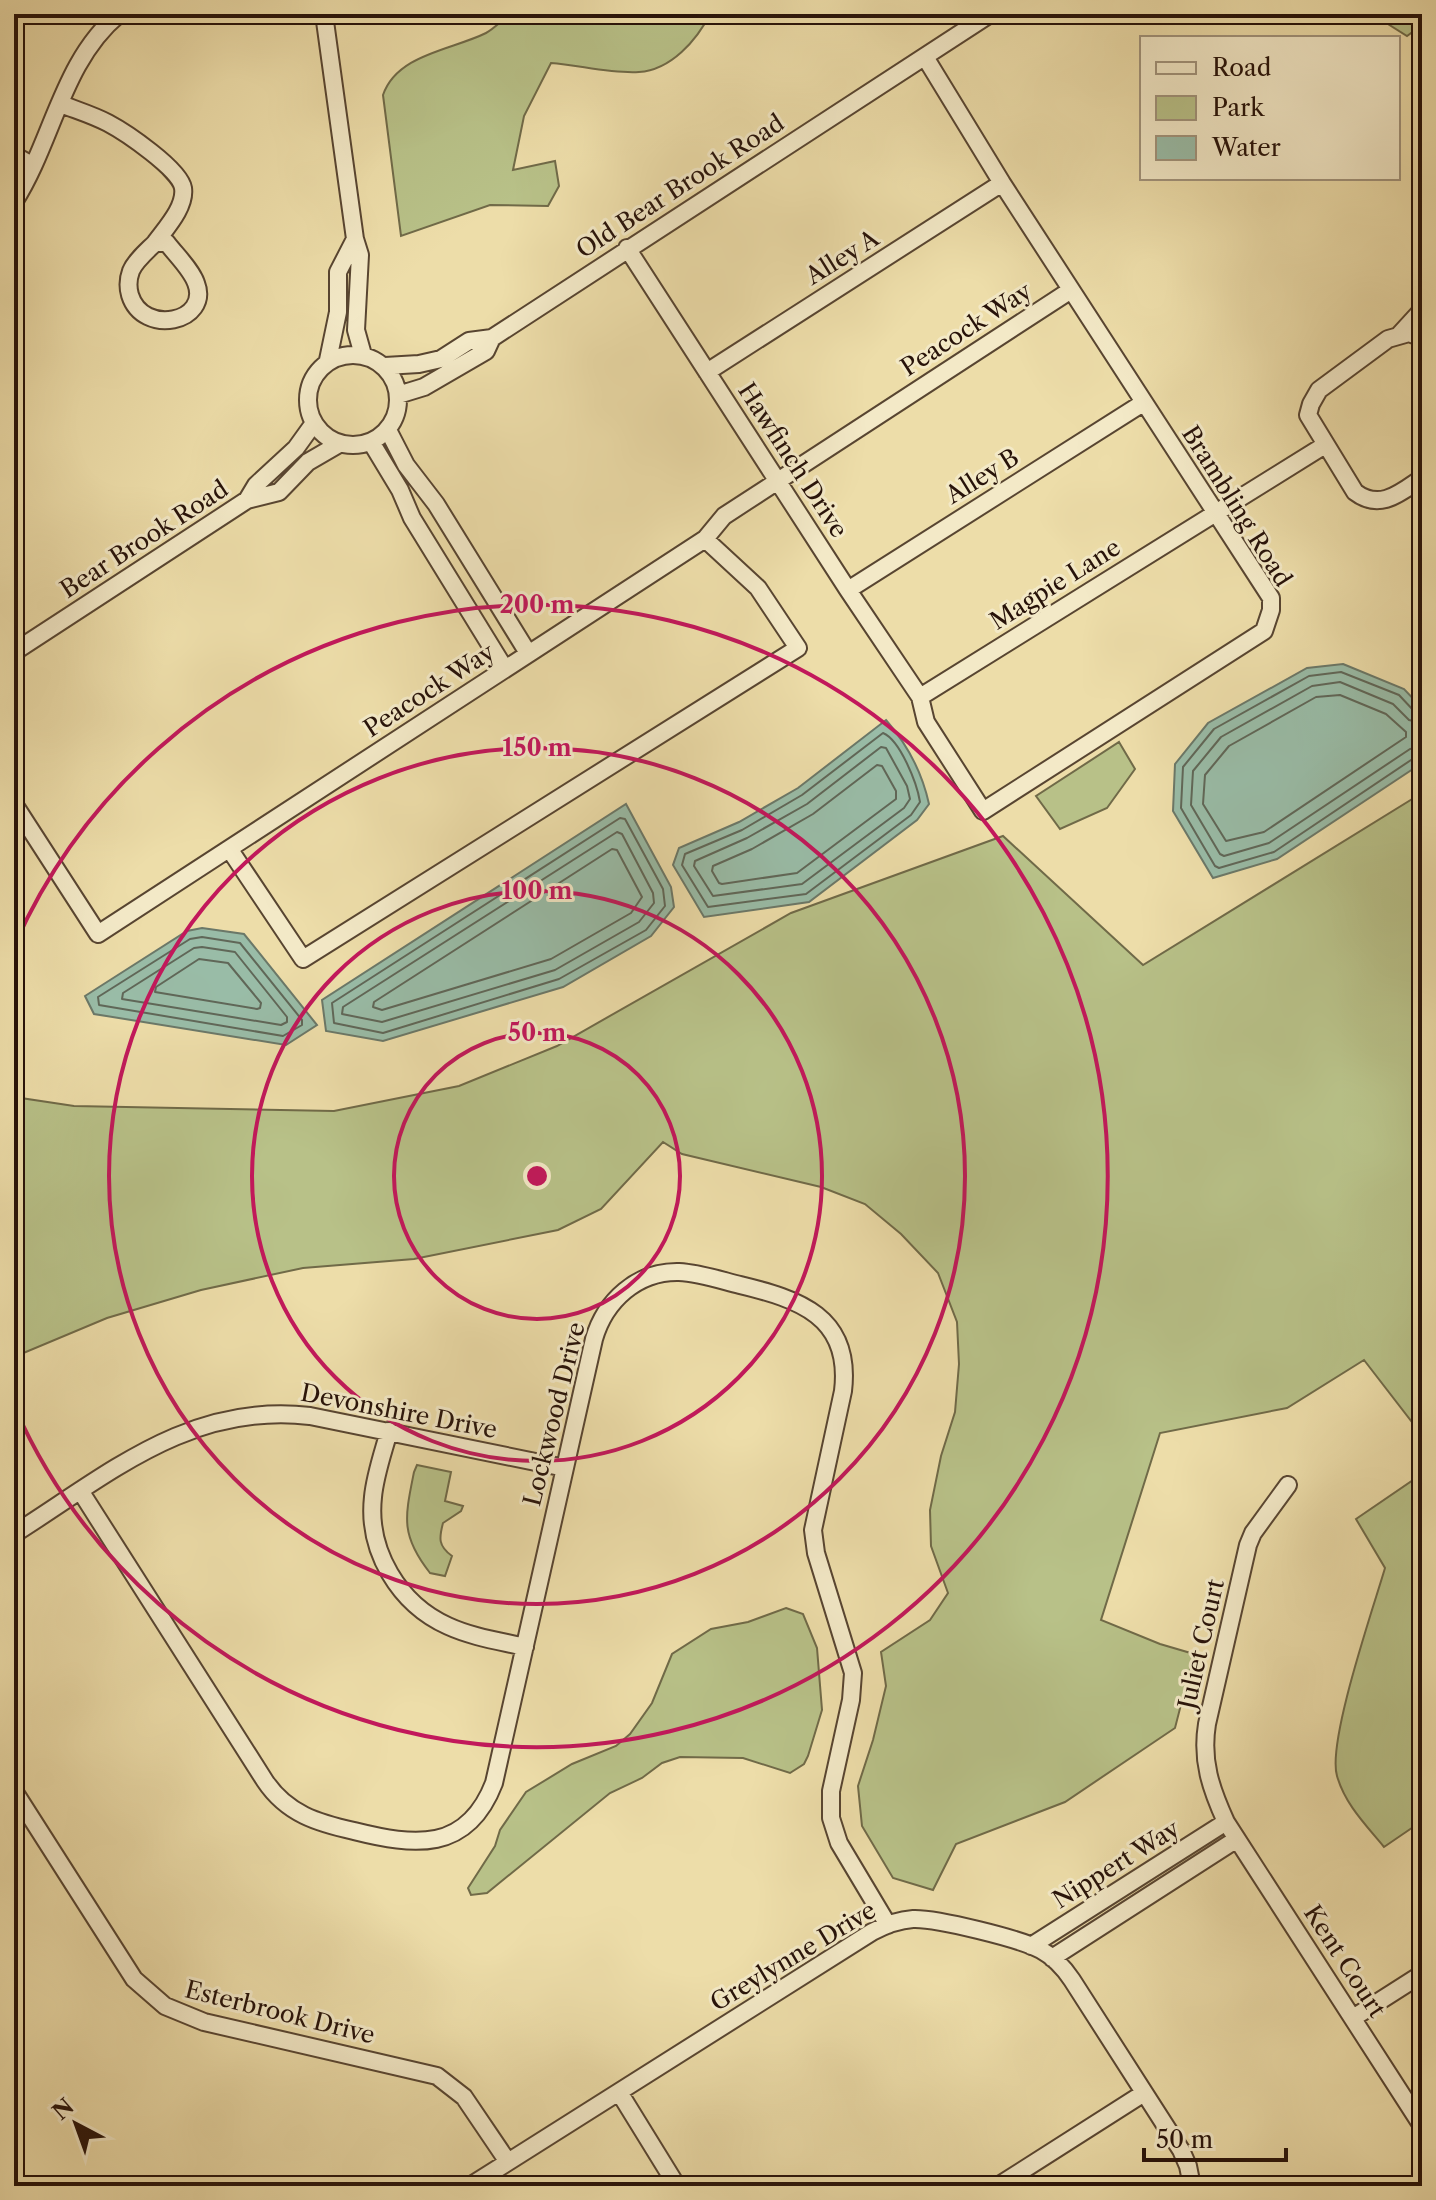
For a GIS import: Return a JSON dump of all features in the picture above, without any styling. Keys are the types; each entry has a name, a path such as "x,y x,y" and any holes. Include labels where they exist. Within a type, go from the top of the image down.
{"street":[{"path":"14,202 77,66 89,45 119,14"},
{"path":"324,14 355,239 360,255 356,330 363,355"},
{"name":"Old Bear Brook Road","path":"385,366 441,359 469,341 492,338 990,14"},
{"name":"Brambling Road","path":"920,697 926,722 983,811 1264,631 1271,610 1271,598 1002,183 925,57"},
{"path":"61,104 107,122 178,177 183,188 182,200 155,243 132,268 128,288 140,312 151,319 178,319 196,304 196,282 167,243 155,243"},
{"path":"14,155 33,166"},
{"name":"Alley A","path":"707,372 1002,183"},
{"path":"339,444 323,436 314,423 308,409 308,393 313,378 328,360 338,312 338,272 355,239"},
{"name":"Hawfinch Drive","path":"627,248 920,697"},
{"name":"Peacock Way","path":"14,804 98,934 705,539 724,516 1071,290"},
{"path":"1422,310 1400,334 1324,385 1315,395 1309,419 1355,492 1371,501 1386,501 1422,478"},
{"path":"1400,334 1409,333 1422,338"},
{"path":"398,395 424,387 486,351 492,338"},
{"path":"328,360 345,355 363,355 385,366 396,384 395,417 388,430 371,442 400,490 412,518 505,669"},
{"name":"Alley B","path":"848,590 1143,403"},
{"path":"247,500 256,485 296,448 314,423"},
{"path":"388,430 406,465 436,504 528,653"},
{"name":"Bear Brook Road","path":"14,652 247,500 279,492 308,462 339,444 371,442"},
{"name":"Magpie Lane","path":"920,697 1325,445"},
{"path":"230,850 303,959 798,648 758,588 705,539"},
{"name":"Lockwood Drive","path":"81,1492 269,1787 291,1809 320,1823 392,1840 414,1843 437,1839 464,1825 484,1803 494,1783 598,1325 615,1300 639,1282 675,1272 793,1299 812,1311 827,1327 840,1354 844,1383 814,1515 813,1534 816,1553 850,1658 854,1685 831,1791 830,1812 839,1843 888,1925"},
{"name":"Devonshire Drive","path":"14,1534 157,1444 200,1425 231,1417 294,1414 565,1468"},
{"path":"389,1431 374,1486 372,1509 376,1542 390,1574 410,1601 437,1621 458,1630 525,1647"},
{"name":"Juliet Court","path":"1226,1822 1212,1793 1206,1771 1207,1724 1249,1543 1288,1485"},
{"name":"Esterbrook Drive","path":"14,1791 129,1972 158,2001 196,2019 437,2076 464,2097 508,2162"},
{"name":"Kent Court","path":"1226,1822 1422,2126"},
{"name":"Nippert Way","path":"1031,1946 1226,1822"},
{"name":"Nippert Way","path":"1052,1958 1237,1839"},
{"name":"Greylynne Drive","path":"470,2186 888,1925 904,1920 933,1920 1031,1946 1052,1958 1072,1980 1181,2150 1192,2186"},
{"path":"1353,2018 1422,1974"},
{"path":"619,2092 677,2186"},
{"path":"998,2186 1144,2093"}],"green space":[{"path":"510,14 710,14 682,52 651,70 617,72 551,63 524,116 513,170 555,161 559,186 548,206 490,205 401,236 383,95 400,70 427,55 486,33"},
{"path":"1382,14 1422,14 1422,25 1407,36 1388,24"},
{"path":"1119,742 1135,769 1107,808 1060,829 1036,796"},
{"path":"1422,793 1422,1435 1364,1360 1287,1408 1160,1433 1101,1620 1194,1654 1175,1728 1065,1802 956,1844 933,1890 893,1878 862,1826 858,1786 886,1686 881,1652 930,1620 948,1593 931,1546 930,1510 941,1456 955,1412 959,1364 957,1322 938,1273 901,1234 865,1204 821,1187 682,1154 663,1142 601,1209 558,1230 414,1259 303,1268 201,1290 107,1318 14,1357 14,1097 74,1106 334,1111 459,1086 557,1046 791,913 1003,836 1143,965"},
{"path":"417,1465 451,1472 445,1501 463,1506 461,1511 443,1523 441,1541 452,1556 445,1576 430,1573 409,1536 408,1501"},
{"path":"1422,1474 1422,1821 1384,1847 1350,1805 1337,1776 1336,1759 1345,1706 1385,1568 1356,1519"},
{"path":"786,1608 803,1614 817,1648 822,1710 804,1764 790,1773 743,1758 680,1757 662,1763 642,1778 610,1793 487,1893 471,1895 468,1888 495,1846 500,1830 526,1792 572,1764 616,1746 630,1734 652,1703 672,1654 711,1629 748,1622"}],"water":[{"path":"1343,664 1404,689 1422,708 1422,763 1277,859 1213,878 1173,811 1175,764 1208,723 1307,668"},
{"path":"886,720 913,759 926,792 929,804 917,820 809,902 704,917 673,865 679,848 739,822 798,788"},
{"path":"626,804 671,887 674,907 651,936 563,987 383,1041 326,1031 322,1000"},
{"path":"202,928 244,934 317,1025 286,1045 94,1014 85,996 187,931"}]}
